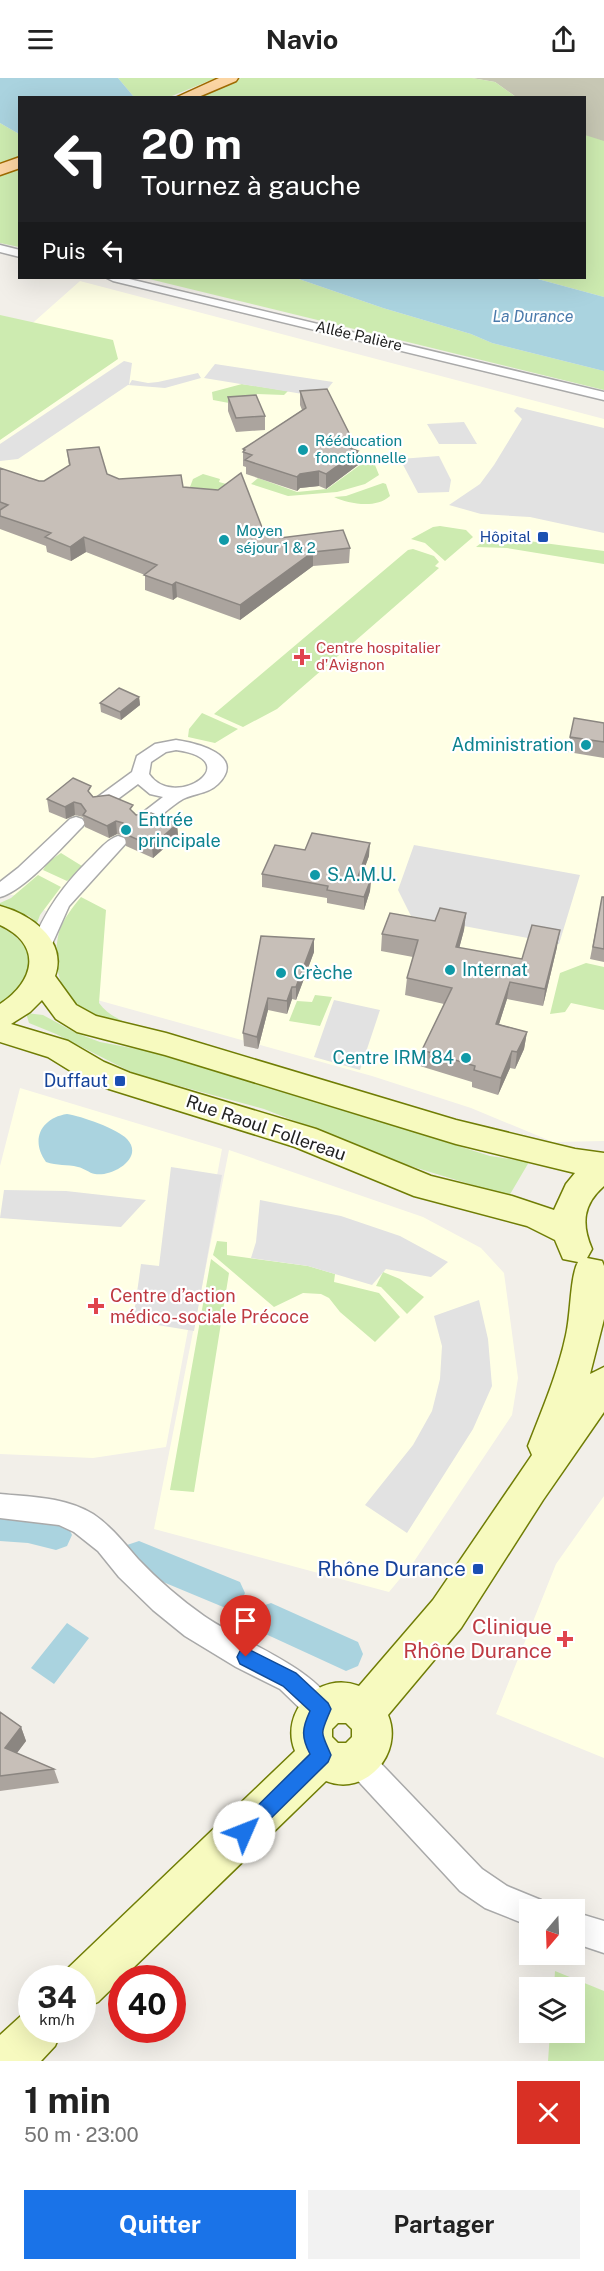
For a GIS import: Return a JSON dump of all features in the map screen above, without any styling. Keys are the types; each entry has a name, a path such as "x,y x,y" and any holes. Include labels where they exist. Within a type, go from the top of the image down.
{"main road":[{"path":"187,96 231,78"},
{"path":"0,170 18,163"}],"street":[{"path":"0,248 18,253"},
{"name":"Allée Palière","path":"117,279 604,396"},
{"path":"143,821 179,794 204,788 212,781 218,772 217,762 210,753 189,746 161,748 143,760 140,774 144,782 153,788 179,794"},
{"path":"101,803 140,774"},
{"path":"0,891 25,872 76,823"},
{"path":"41,948 47,927 57,907 118,842"},
{"path":"0,915 20,923 33,934 44,957 41,978 32,993 17,1007 0,1017"},
{"path":"41,978 66,1012 87,1025 165,1044 467,1135 604,1167"},
{"name":"Rue Raoul Follereau","path":"0,1030 58,1049 93,1070 120,1081 305,1138 425,1187 520,1211 569,1232"},
{"path":"530,1488 573,1375 597,1277 573,1245 569,1232 568,1215 581,1186 604,1167"},
{"path":"365,1711 447,1614 530,1488 604,1383"},
{"path":"0,1506 61,1513 83,1523 107,1542 129,1568 163,1601 195,1626 246,1657 290,1679 321,1709"},
{"path":"96,1974 340,1758 368,1750 373,1737 372,1722 365,1711 352,1702 337,1701 321,1709 312,1729 313,1740 340,1758 471,1880 496,1897 519,1906"},
{"path":"585,1931 604,1937"},
{"path":"7,2061 26,2043"}],"shaded area":[{"path":"472,78 604,78 604,142 586,136 586,96 515,96 495,82"},
{"name":"Centre hospitalier d'Avignon","path":"80,281 604,419 604,1141 553,1142 471,1108 372,1076 90,998 65,923 22,896 0,894 0,352"},
{"path":"124,361 132,363 129,385 132,380 158,382 198,373 201,378 165,388 128,385 18,459 0,461 0,444"},
{"path":"215,364 333,382 321,397 204,378"},
{"path":"517,407 604,428 604,533 530,517 481,514 449,505 480,484 494,465 522,419 514,411"},
{"path":"464,422 477,444 439,444 427,424"},
{"path":"439,456 451,480 449,492 418,493 400,459"},
{"path":"414,845 580,875 559,944 411,916 398,890"},
{"path":"334,1000 380,1010 360,1070 314,1057"},
{"name":"Centre d’action médico-sociale Précoce","path":"20,1088 222,1149 166,1447 93,1458 0,1454 0,1166"},
{"path":"229,1150 423,1217 481,1248 504,1273 518,1378 512,1415 413,1563 389,1592 154,1529"},
{"path":"171,1167 222,1175 194,1331 133,1321 141,1264 159,1266"},
{"path":"4,1190 66,1191 146,1200 121,1227 0,1218"},
{"path":"260,1200 341,1216 400,1236 448,1262 431,1277 386,1269 372,1285 308,1266 251,1258 256,1242"},
{"path":"479,1300 488,1339 492,1386 473,1429 407,1533 365,1505 413,1445 432,1411 440,1379 442,1346 434,1316"},
{"name":"Clinique Rhône Durance","path":"604,1496 604,1758 496,1714 556,1564"}],"green space":[{"path":"118,78 216,78 172,96 133,96"},
{"path":"241,78 472,78 495,82 515,96 198,96"},
{"path":"0,123 18,133 18,247 0,243"},
{"path":"586,135 604,141 604,297 538,279 586,279"},
{"path":"149,279 299,279 383,308 471,334 492,343 604,371 604,390"},
{"path":"0,315 113,340 118,359 0,440"},
{"path":"242,384 288,391 284,395 257,394 250,399 229,403 213,400 212,392"},
{"path":"360,465 375,465 379,475 365,484 337,492 288,496 251,484 258,478 297,492 327,489"},
{"path":"203,474 230,485 218,494 190,487 193,479"},
{"path":"383,483 386,484 390,496 377,503 347,502 334,497 346,496"},
{"path":"433,527 466,530 473,537 445,561 425,543 411,539"},
{"path":"490,536 604,551 604,564 507,548 476,547"},
{"path":"413,549 434,556 439,562 435,566 439,568 277,709 243,727 214,714 408,550"},
{"path":"202,713 238,729 215,743 188,737 189,729"},
{"path":"61,853 82,866 83,869 67,881 43,870 48,862"},
{"path":"38,875 61,887 40,915 37,923 29,916 0,906 0,903 11,898"},
{"path":"81,897 106,910 99,1003 116,1018 153,1032 98,1019 82,1011 74,1004 62,986 56,954 59,932 68,913"},
{"path":"0,927 22,943 31,959 32,967 25,984 0,1008"},
{"path":"586,963 604,967 604,1010 571,1003 565,1012 550,1014 560,973"},
{"path":"315,995 332,997 320,1026 289,1021 297,1001 312,1002"},
{"path":"26,1013 43,1015 76,1033 100,1042 147,1051 274,1088 490,1156 529,1162 509,1196 407,1165 264,1109 135,1074 29,1023"},
{"path":"217,1241 227,1242 227,1255 308,1266 335,1274 334,1282 379,1293 400,1317 375,1342 340,1312 329,1298 321,1294 303,1293 274,1307 213,1255"},
{"path":"211,1259 229,1273 194,1492 170,1490"},
{"path":"383,1272 400,1279 424,1297 407,1314 381,1287 376,1286"},
{"path":"555,1971 570,1977 555,1977"},
{"path":"585,1983 604,1991 604,2061 548,2061 549,2043 585,2043"}],"water":[{"path":"0,78 118,78 133,96 18,96 18,133 0,123"},
{"name":"La Durance","path":"299,279 538,279 604,297 604,371 492,343 471,334 383,308"},
{"path":"67,1114 99,1123 122,1135 131,1146 132,1153 129,1159 117,1169 102,1174 74,1166 46,1162 39,1146 41,1131 50,1120"},
{"path":"67,1623 89,1638 54,1684 31,1668"}],"building":[{"path":"327,389 352,439 347,447 358,451 326,474 319,471 300,474 297,477 245,460 252,455 243,452 245,450 243,449 306,408 300,391"},
{"path":"256,395 265,416 236,418 228,397"},
{"name":"Moyen séjour 1 & 2","path":"99,447 107,474 119,479 181,475 183,487 218,490 241,473 263,530 280,538 343,530 350,548 313,552 240,605 176,582 172,585 144,575 157,565 84,537 70,547 45,537 51,533 0,516 0,510 8,505 0,502 0,468 44,481 70,465 67,450"},
{"path":"119,688 139,697 120,712 100,703"},
{"path":"574,718 604,723 604,742 570,737"},
{"path":"73,778 91,786 88,791 93,797 109,795 133,805 130,809 136,815 151,813 177,824 152,846 125,834 128,830 123,823 116,821 107,826 83,815 86,811 81,804 74,802 65,807 47,799"},
{"name":"S.A.M.U.","path":"312,833 370,843 358,877 371,879 364,897 327,890 328,886 262,874 275,845 305,850"},
{"path":"602,897 604,897 604,949 593,947"},
{"path":"440,908 466,913 456,947 522,959 532,925 560,930 545,989 510,982 496,1024 527,1032 517,1052 512,1051 501,1078 474,1070 475,1066 422,1050 452,988 407,978 418,940 382,934 390,913 435,921"},
{"name":"Crèche","path":"261,936 314,939 296,987 292,987 287,1001 268,998 257,1037 243,1033"},
{"path":"0,1712 21,1727 5,1748 54,1769 0,1776"}],"waterway":[{"path":"0,1526 28,1528 56,1535"},
{"path":"139,1556 228,1593"},
{"path":"271,1619 346,1654"}],"place":[{"name":"Rééducation fonctionnelle","path":"303,450"},
{"name":"Hôpital","path":"543,537"},
{"name":"Moyen séjour 1 & 2","path":"224,540"},
{"name":"Centre hospitalier d'Avignon","path":"302,657"},
{"name":"Administration","path":"586,745"},
{"name":"Entrée principale","path":"126,830"},
{"name":"S.A.M.U.","path":"315,875"},
{"name":"Internat","path":"450,970"},
{"name":"Crèche","path":"281,973"},
{"name":"Centre IRM 84","path":"466,1058"},
{"name":"Duffaut","path":"120,1081"},
{"name":"Centre d’action médico-sociale Précoce","path":"96,1306"},
{"name":"Rhône Durance","path":"478,1569"},
{"name":"Clinique Rhône Durance","path":"565,1639"}],"route":[{"path":"244,1832 322,1755 316,1748 312,1729 321,1709 290,1679 246,1657"}]}
